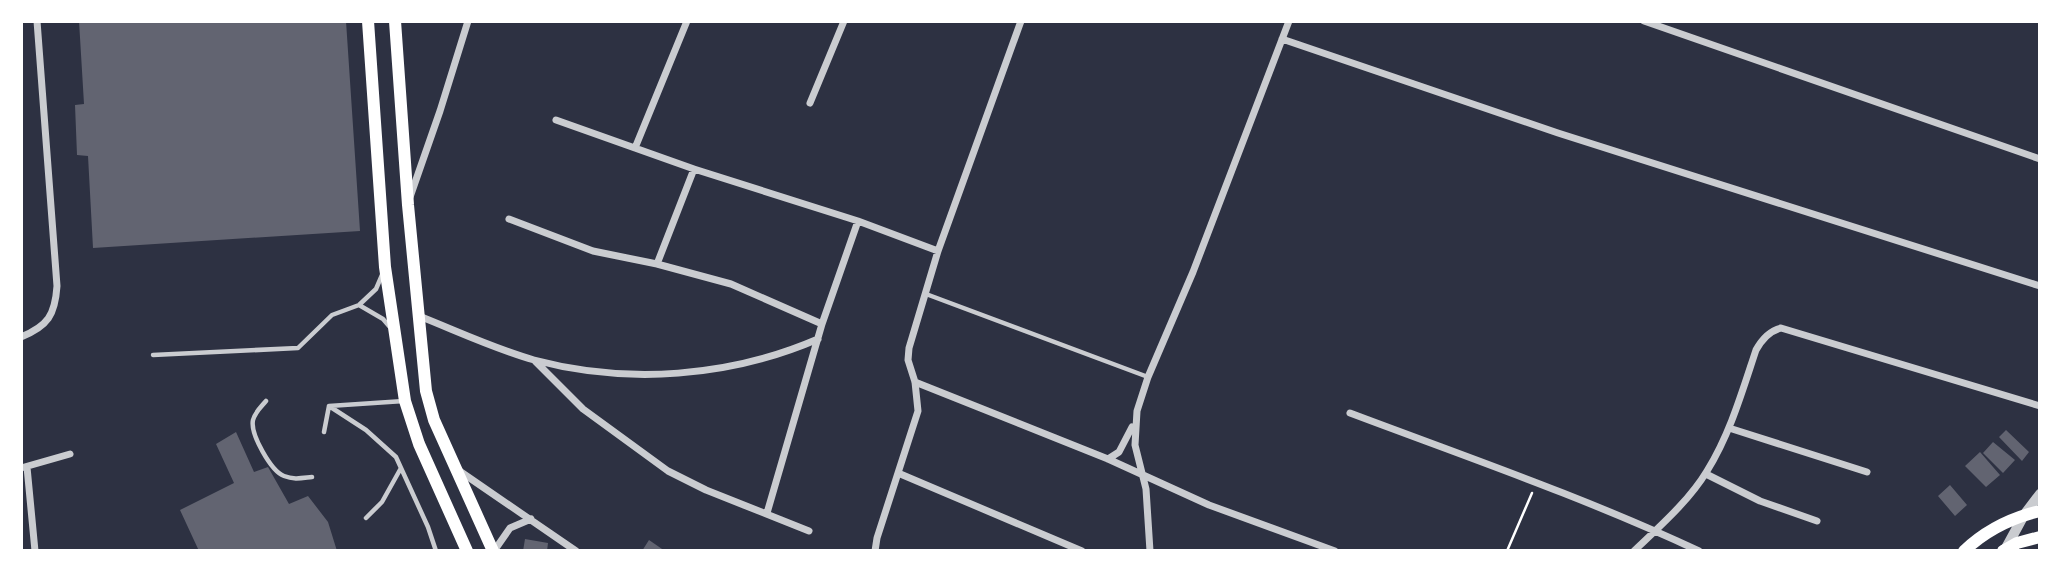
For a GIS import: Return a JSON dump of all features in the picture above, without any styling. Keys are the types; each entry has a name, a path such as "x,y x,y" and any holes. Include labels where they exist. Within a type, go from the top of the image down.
{"main road":[{"path":"368,21 385,267 405,401 416,437 467,551"},
{"path":"395,21 408,205 426,391 434,420 493,551"},
{"path":"1964,551 2008,521 2040,511"},
{"path":"2005,550 2040,537"}],"street":[{"path":"21,337 47,322 53,313 57,293 37,21"},
{"path":"408,205 468,21"},
{"path":"635,148 687,21"},
{"path":"810,103 844,21"},
{"path":"875,551 918,411 915,382 908,360 909,348 938,251 1021,21"},
{"path":"1108,459 1119,452 1136,419 1148,377 1193,272 1289,21"},
{"path":"1644,21 2040,159"},
{"path":"1282,39 1571,137 2040,286"},
{"path":"556,120 694,169 858,221 938,251"},
{"path":"657,264 694,169"},
{"path":"509,219 593,251 657,264 731,284 822,324"},
{"path":"767,513 822,324 858,221"},
{"path":"419,316 535,360 610,373 670,373 724,368 784,354 818,339"},
{"path":"1633,551 1656,531 1706,474 1729,428 1756,351 1768,335 1781,328 2040,406"},
{"path":"535,360 583,409 668,471 706,490 809,531"},
{"path":"915,382 1108,459 1209,505 1335,551"},
{"path":"1350,413 1536,483 1699,551"},
{"path":"1136,419 1135,445 1146,489 1150,551"},
{"path":"1729,428 1867,472"},
{"path":"35,551 24,468 70,454"},
{"path":"455,468 576,551"},
{"path":"898,473 1083,551"},
{"path":"1706,474 1760,500 1817,521"},
{"path":"2005,550 2024,515 2040,494"},
{"path":"493,551 510,528 531,519"}],"lane":[{"path":"153,355 298,348 332,315 359,305 376,289 385,267"},
{"path":"926,294 1148,377"},
{"path":"359,305 383,319 394,332"},
{"path":"266,401 253,422 254,432 268,459 282,476 295,479 312,477"},
{"path":"329,406 405,401"},
{"path":"324,432 329,406"},
{"path":"329,406 385,444 396,457 436,551"},
{"path":"366,518 382,502 401,468"}],"path":[{"path":"1507,551 1536,483"}],"building":[{"path":"79,21 346,21 360,231 93,248 88,156 77,155 75,105 84,104"},
{"path":"2006,430 2029,452 2022,461 1999,437"},
{"path":"236,432 254,472 268,467 289,504 308,496 328,522 337,551 199,551 180,510 234,483 216,444"},
{"path":"1993,442 2015,460 2003,473 1983,453"},
{"path":"1980,452 2000,475 1986,487 1965,466"},
{"path":"1950,485 1967,505 1955,516 1938,496"},
{"path":"525,539 548,543 547,551 523,551"},
{"path":"649,540 665,551 642,551"}]}
